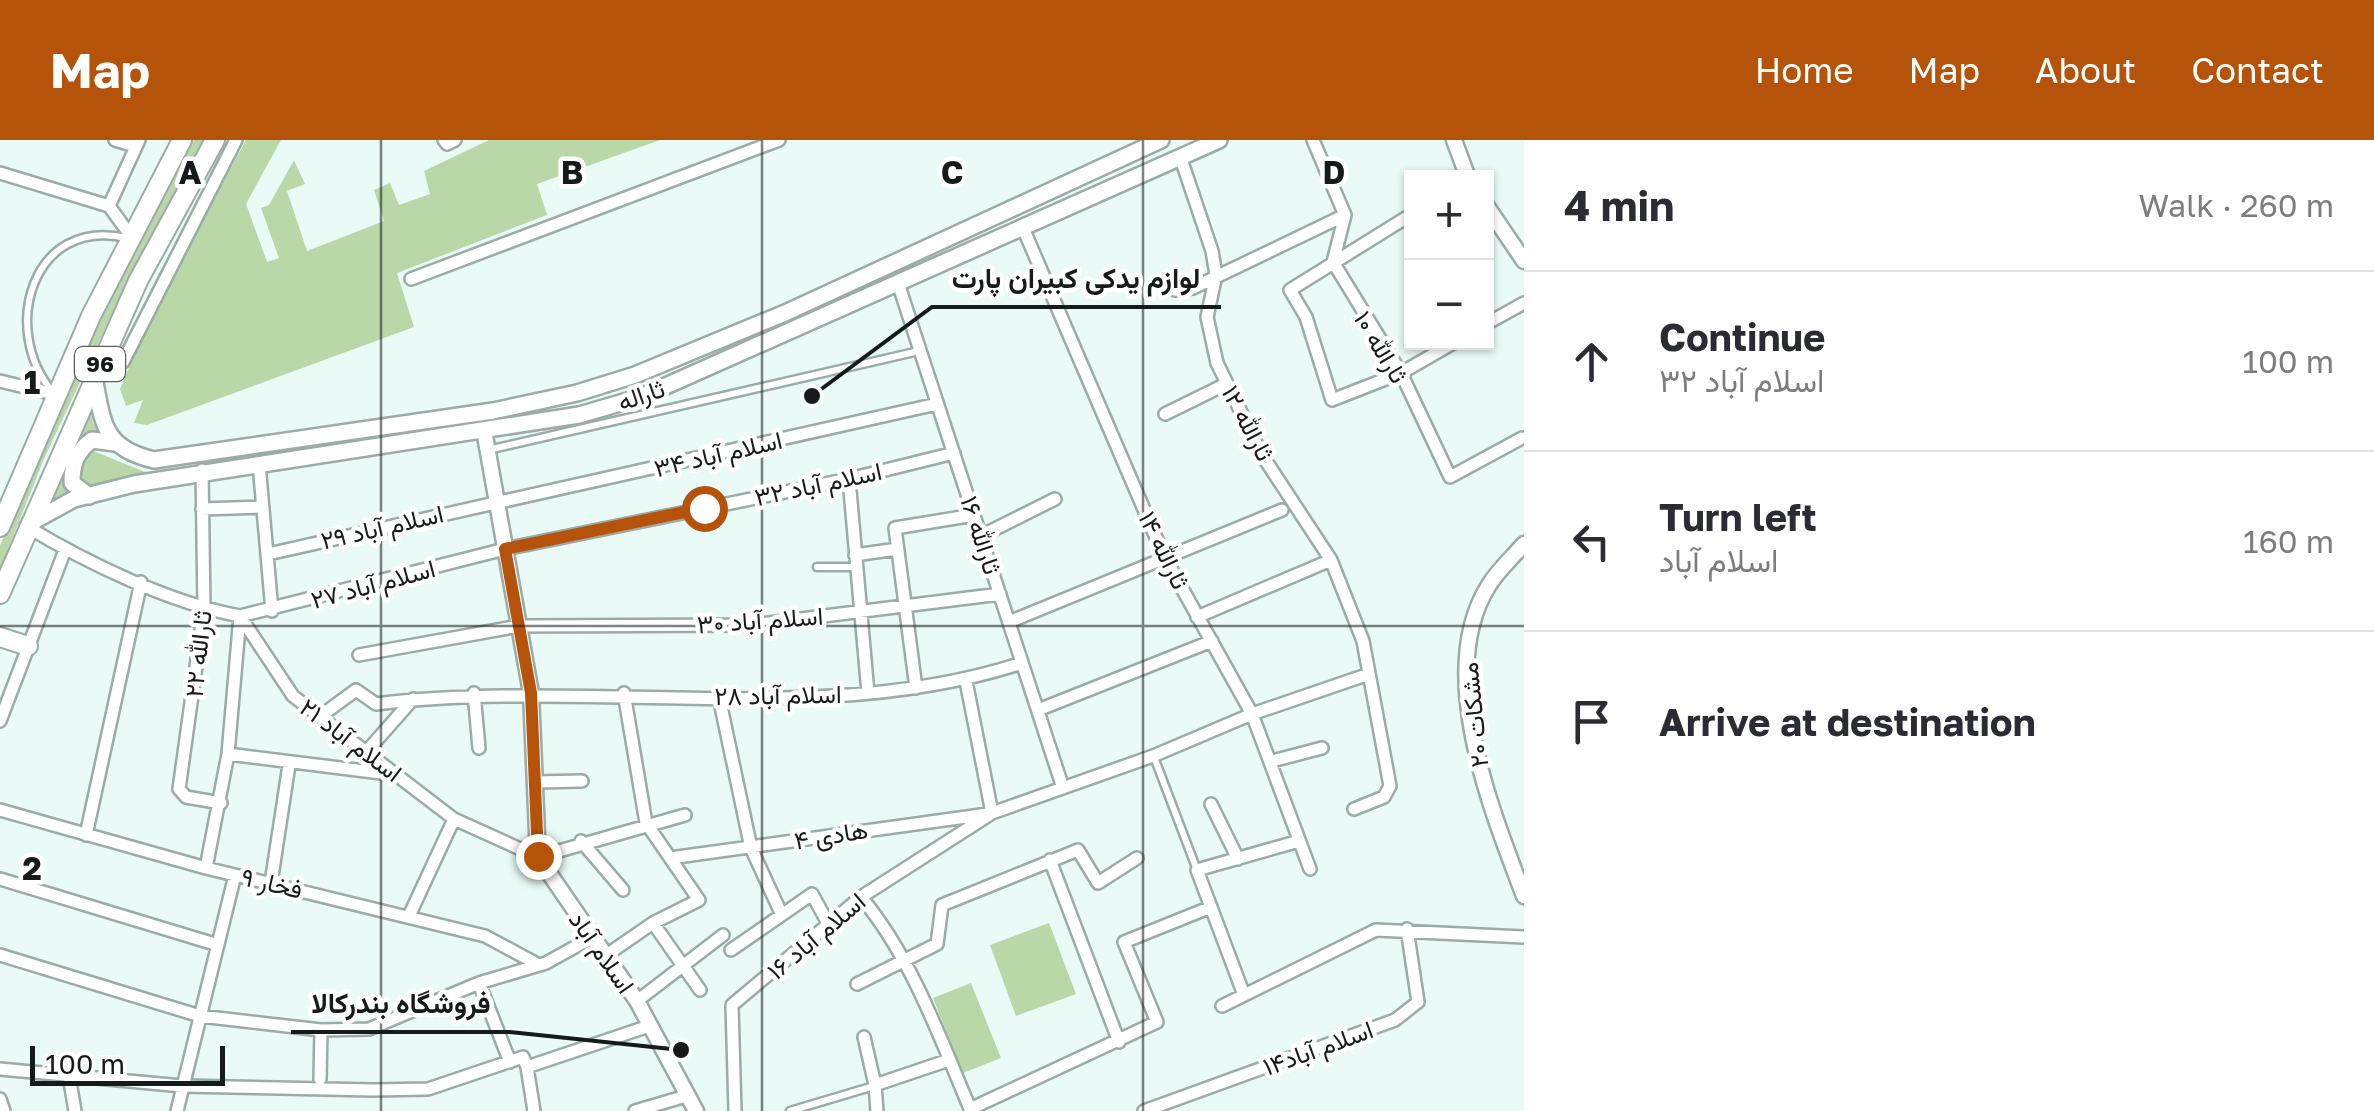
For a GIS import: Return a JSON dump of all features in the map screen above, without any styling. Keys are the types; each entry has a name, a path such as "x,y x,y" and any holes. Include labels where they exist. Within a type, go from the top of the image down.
{"main road":[{"name":"96","path":"0,527 91,316 182,140"},
{"name":"96","path":"0,594 26,526 138,281 214,140"},
{"name":"ثاراله","path":"116,444 126,454 154,460 492,410 634,376 784,313 1161,140"},
{"name":"ثاراله","path":"26,526 50,510 89,496 202,470 580,415 641,398 794,333 1219,140"},
{"path":"784,313 794,333"},
{"path":"94,377 104,426 116,444"},
{"path":"89,496 72,483 72,467 81,449 92,440 116,444"},
{"path":"0,637 28,646"}],"street":[{"path":"109,206 137,143 115,140"},
{"path":"94,377 123,362 236,140"},
{"path":"444,140 447,144 455,140"},
{"path":"412,279 779,140"},
{"path":"1313,140 1345,214 1333,262"},
{"path":"1454,140 1465,170"},
{"name":"ثارالله ۱۲","path":"1180,156 1216,275 1207,318 1226,384 1262,455 1331,560 1362,641 1390,786 1384,797 1354,809"},
{"path":"0,173 109,206 133,239"},
{"path":"1165,280 1175,290 1184,290 1345,214"},
{"path":"1494,217 1524,261"},
{"path":"1404,219 1290,290 1306,318 1332,400 1400,374 1441,350"},
{"name":"ثارالله ۱۴","path":"1024,228 1164,556 1252,714 1310,869"},
{"name":"ثارالله ۱۰","path":"1333,262 1400,374 1450,477 1522,438"},
{"name":"ثارالله ۱۶","path":"898,283 1063,788"},
{"path":"1494,320 1524,303"},
{"path":"0,382 58,396"},
{"path":"1164,414 1226,384"},
{"name":"اسلام آباد ۳۴","path":"496,500 938,404"},
{"path":"484,430 531,693 538,856 685,814"},
{"name":"اسلام آباد ۳۲","path":"505,549 849,479 954,452"},
{"path":"259,464 272,610"},
{"name":"ثارالله ۲۲","path":"202,470 204,609 179,789 186,797 221,803"},
{"path":"849,479 868,693"},
{"path":"981,536 1055,499"},
{"name":"اسلام آباد ۲۹","path":"268,554 496,500"},
{"path":"202,509 263,507"},
{"path":"1009,622 1282,510"},
{"path":"916,688 902,606 895,528 974,515"},
{"path":"26,526 65,550 204,609 240,616 228,754 206,868"},
{"name":"مشکات ۲۰","path":"1524,544 1488,587 1466,654 1480,777 1524,896"},
{"name":"اسلام آباد ۲۷","path":"240,616 505,549"},
{"path":"856,561 897,549"},
{"path":"0,721 65,550"},
{"path":"1197,617 1331,560"},
{"path":"86,835 141,582"},
{"name":"اسلام آباد ۳۰","path":"360,655 519,626 752,625 1000,594"},
{"name":"اسلام آباد ۲۱","path":"240,616 294,696 454,819 538,856"},
{"path":"1038,710 1212,640"},
{"name":"اسلام آباد ۲۸","path":"322,715 356,690 376,704 474,693 719,697 868,693 966,681 1022,663"},
{"path":"966,681 992,813 1154,756 1252,714 1366,676"},
{"path":"474,693 479,748"},
{"path":"605,956 652,923 699,900 646,824 624,693"},
{"path":"719,697 752,848 781,914"},
{"path":"368,750 413,699"},
{"path":"1272,761 1322,748"},
{"path":"228,754 289,765 398,775"},
{"path":"272,884 289,765"},
{"path":"535,782 582,781"},
{"path":"1210,804 1238,859"},
{"name":"فخار ۹","path":"0,810 206,868 485,936 539,965"},
{"name":"هادی ۴","path":"670,858 992,813"},
{"name":"اسلام آباد ۱۶","path":"735,1111 732,1005 830,927 861,897 992,813"},
{"path":"409,916 454,819"},
{"path":"581,841 623,890"},
{"path":"1244,994 1197,870 1299,842"},
{"path":"857,984 937,944 942,905 1078,850 1098,882 1138,858"},
{"name":"اسلام آباد","path":"538,856 590,938 638,1002 696,1111"},
{"path":"1050,860 1119,1042"},
{"path":"177,1111 235,875"},
{"path":"0,880 218,945"},
{"path":"732,950 812,894 830,927"},
{"path":"861,897 884,924 904,962 970,1110 1157,1022 1124,942 1211,907"},
{"path":"652,923 700,990"},
{"name":"اسلام آباد۱۴","path":"1144,1111 1395,1020 1418,1002 1407,929"},
{"path":"1222,1006 1376,930 1524,937"},
{"path":"638,1002 724,935"},
{"path":"0,955 200,1016 321,1030 370,1029 479,983 539,965 590,938"},
{"path":"479,983 510,1062"},
{"path":"527,1068 649,1026"},
{"path":"320,1079 321,1030"},
{"path":"864,1037 877,1111"},
{"path":"0,1069 182,1086 428,1089 524,1058 534,1111"},
{"path":"875,1085 950,1060"},
{"path":"70,1076 75,1111"},
{"path":"636,1111 686,1096"},
{"path":"0,1100 4,1111"}],"lane":[{"path":"18,306 30,273 65,243 98,235 133,239"},
{"path":"18,340 40,381 58,396"},
{"path":"488,450 920,351"},
{"path":"817,567 856,561"},
{"path":"1154,756 1197,870"},
{"path":"790,1111 875,1085"}],"green space":[{"path":"194,140 205,140 109,320 44,459 0,569 0,546 8,525 95,328"},
{"path":"246,140 281,140 246,204 267,262 279,258 261,208 269,205 294,160 305,184 287,191 307,251 384,221 374,190 390,183 399,205 430,194 424,171 489,140 660,140 537,184 547,215 397,273 414,327 147,425 134,423 143,400 126,406 120,389 148,322"},
{"path":"89,402 93,423 102,435 78,442 67,468 69,496 40,513"},
{"path":"91,450 150,474 98,487 84,485 80,466"},
{"path":"1049,923 1076,994 1016,1016 990,945"},
{"path":"971,983 1001,1058 963,1073 933,998"}],"place":[{"name":"لوازم یدکی کبیران پارت","path":"812,396"},
{"name":"فروشگاه بندرکالا","path":"681,1050"}],"route":[{"path":"538,856 531,693 505,549 704,508"}]}
